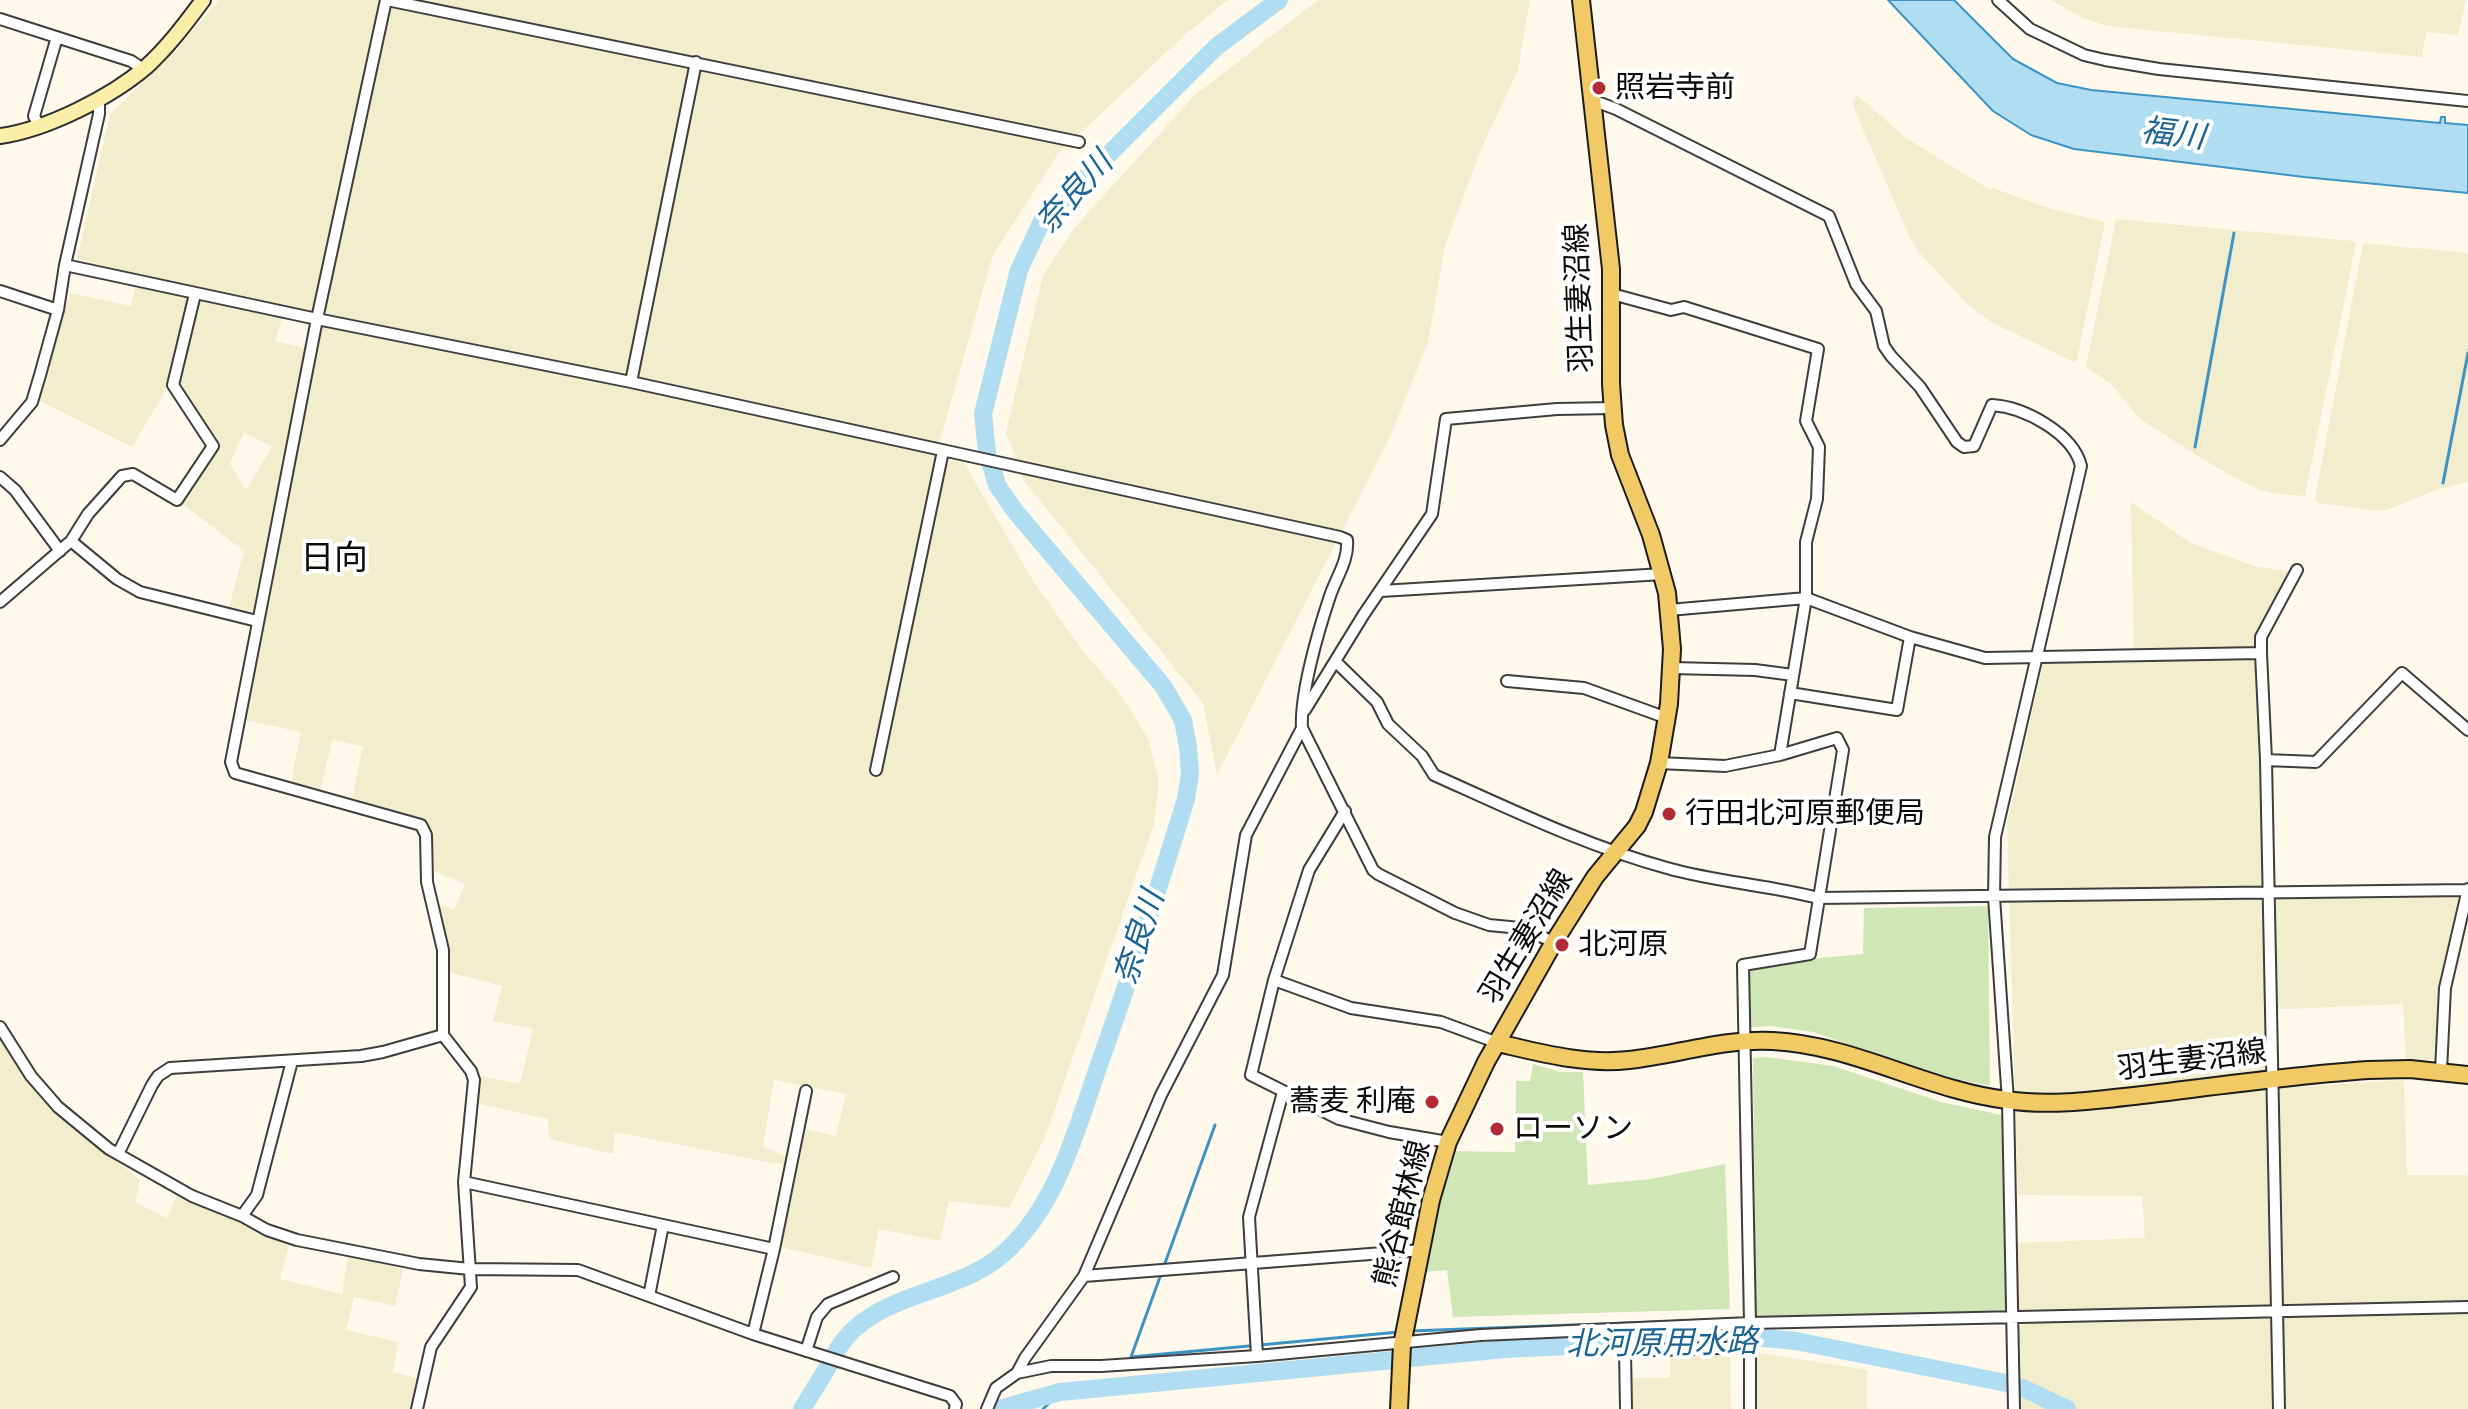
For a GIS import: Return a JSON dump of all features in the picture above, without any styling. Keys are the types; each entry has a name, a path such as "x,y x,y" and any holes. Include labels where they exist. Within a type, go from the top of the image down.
{"main road":[{"path":"0,136 39,126 99,98 143,69 180,31 203,0"},
{"name":"羽生妻沼線","path":"1581,0 1607,221 1612,294 1613,408 1620,455 1663,574 1669,610 1672,668 1659,763 1644,812 1637,826 1595,877 1554,942 1498,1043 1568,1059 1604,1061 1639,1059 1743,1042 1781,1041 1820,1047 1943,1086 2008,1101 2088,1101 2368,1070 2441,1071 2468,1075"},
{"name":"熊谷館林線","path":"1399,1409 1402,1347 1431,1200 1448,1142 1469,1095 1498,1043"}],"street":[{"path":"417,1409 431,1347 471,1287 464,1182 474,1080 471,1071 443,1035 443,950 427,882 426,835 421,825 235,773 231,768 317,319 387,0 1079,142"},
{"path":"1998,0 2030,29 2084,55 2105,60 2175,71 2468,101"},
{"path":"0,19 131,61 143,69"},
{"path":"39,126 34,116 57,37"},
{"path":"631,382 696,62"},
{"path":"0,440 32,402 58,310 99,114 99,98"},
{"path":"1592,100 1616,109 1829,216 1856,284 1876,311 1884,346 1920,387 1957,442 1964,447 1974,446 1992,405 2008,406 2050,428 2065,440 2081,466 1995,837 1994,897 2008,1101 2014,1409"},
{"path":"65,265 1001,461 1347,540 1348,552 1329,597 1302,722 1373,870 1459,914 1489,925 1520,928 1554,942"},
{"path":"0,291 58,310"},
{"path":"0,602 71,541 88,514 122,476 133,474 177,500 213,446 173,385 195,294"},
{"path":"1612,294 1671,310 1684,307 1818,349 1806,421 1819,447 1817,499 1806,542 1806,598 1780,755"},
{"path":"1017,1373 1084,1276 1161,1095 1223,975 1246,835 1302,722 1336,662 1432,514 1446,419 1557,409 1613,408"},
{"path":"876,770 943,451"},
{"path":"0,477 15,490 60,551"},
{"path":"71,541 117,579 140,592 257,621"},
{"path":"2279,1409 2261,637 2297,570"},
{"path":"1381,591 1663,574"},
{"path":"1669,610 1806,598 1910,637 1985,658 2261,653"},
{"path":"1790,693 1897,710 1910,637"},
{"path":"1336,662 1377,702 1388,724 1422,756 1434,775 1615,852 1670,869 1818,898 2467,890 2445,988 2441,1071"},
{"path":"1672,668 1755,670 1793,675"},
{"path":"2266,760 2316,762 2402,673 2468,730"},
{"path":"1507,681 1584,688 1667,718"},
{"path":"1659,763 1725,766 1780,755 1837,738 1843,750 1810,954 1743,965 1750,1323"},
{"path":"1345,811 1309,870 1274,980 1251,1075 1339,1119 1448,1142"},
{"path":"1274,980 1351,1008 1441,1022 1498,1043"},
{"path":"0,1027 31,1076 58,1107 118,1154 192,1196 242,1216 267,1230 368,1256 470,1269 578,1270 753,1334 950,1396 956,1404 955,1409"},
{"path":"118,1154 152,1085 164,1070 383,1052 443,1035"},
{"path":"242,1216 257,1195 292,1061"},
{"path":"753,1334 774,1249 806,1091"},
{"path":"1257,1356 1249,1217 1283,1092"},
{"path":"464,1182 774,1249"},
{"path":"649,1296 663,1225"},
{"path":"1084,1276 1422,1250"},
{"path":"810,1352 817,1317 828,1304 893,1277"},
{"path":"987,1409 996,1388 1017,1373 1051,1366 1101,1366 1402,1347 1481,1335 1750,1323 2468,1307"},
{"path":"1626,1409 1625,1351 1750,1347 1750,1409"}],"shaded area":[{"path":"219,0 1228,0 1188,32 1058,154 993,255 935,458 964,463 1035,584 1135,717 1149,741 1159,781 1154,824 1045,1137 1009,1208 949,1201 940,1241 879,1229 871,1268 781,1247 806,1129 836,1136 846,1094 774,1080 763,1147 789,1157 787,1166 615,1132 613,1154 549,1139 548,1119 475,1103 477,1075 520,1084 533,1029 493,1021 502,986 448,972 439,904 454,910 465,884 431,870 428,830 423,819 352,798 363,746 332,740 321,789 291,782 301,732 244,720 265,614 229,607 244,551 181,503 217,442 172,380 132,447 36,399 70,293 131,306 138,275 77,259 110,114 179,47","holes":["286,306 323,314 313,350 275,341","244,432 272,447 246,490 230,464"]},
{"path":"1318,0 1530,0 1518,70 1482,147 1445,246 1428,342 1390,437 1217,775 1203,703 1024,481 1006,432 1043,275 1076,226 1195,95"},
{"path":"2051,0 2466,0 2458,35 2426,32 2422,57 2107,26 2080,17"},
{"path":"1857,95 1906,138 1989,189 2105,222 2077,360 2074,362 1993,323 1966,303 1918,251 1858,118 1853,103"},
{"path":"2116,219 2356,243 2305,496 2256,489 2204,460 2140,419 2111,384 2086,367"},
{"path":"2363,243 2468,253 2468,482 2378,511 2318,503 2315,499"},
{"path":"2131,502 2191,543 2254,566 2293,572 2258,634 2265,898 2462,894 2444,982 2436,1060 2406,1060 2403,1004 2265,1010 2268,1089 2404,1080 2407,1175 2468,1175 2468,1301 2019,1311 2016,1243 2145,1238 2142,1196 2018,1195 2007,825 2043,663 2134,663"},
{"path":"0,1033 54,1110 140,1180 135,1202 167,1218 177,1194 290,1241 280,1279 342,1294 348,1257 403,1269 395,1306 354,1297 346,1330 398,1342 393,1372 421,1379 414,1409 0,1409"},
{"path":"2468,1312 2468,1409 2021,1409 2020,1324"},
{"path":"1748,1351 1867,1370 1867,1409 1749,1409"},
{"path":"1730,1353 1731,1409 1621,1409 1622,1378 1670,1378 1671,1356"}],"green space":[{"path":"1988,906 1990,1086 1937,1075 1813,1032 1771,1026 1740,1028 1736,971 1743,965 1863,954 1864,908"},
{"path":"1753,1058 1833,1066 1941,1102 2002,1115 2009,1311 1756,1317"},
{"path":"1533,1064 1560,1072 1583,1072 1588,1185 1651,1179 1725,1164 1730,1309 1453,1317 1447,1270 1423,1272 1450,1151 1515,1152 1516,1081 1530,1081"}],"water":[{"name":"福川","path":"1888,0 1954,0 2013,59 2057,83 2091,90 2440,123 2441,117 2445,117 2445,123 2468,125 2468,193 2074,149 2031,135 1993,111"}],"waterway":[{"name":"奈良川","path":"987,452 983,414 1019,270 1042,221 1216,47 1279,0"},
{"path":"2195,447 2234,233"},
{"path":"2443,483 2468,353"},
{"name":"奈良川","path":"835,1354 850,1333 869,1318 890,1306 962,1278 1004,1253 1039,1211 1053,1188 1074,1137 1186,799 1190,774 1183,720 1163,686 1015,511 997,485 991,464"},
{"path":"1215,1125 1131,1357 1399,1332"},
{"path":"1410,1331 1683,1321"},
{"name":"北河原用水路","path":"1411,1358 1506,1349 1754,1337 1796,1341 2006,1383"},
{"name":"北河原用水路","path":"1003,1408 1060,1392 1394,1360"},
{"name":"奈良川","path":"802,1409 831,1362"},
{"name":"北河原用水路","path":"2023,1388 2067,1409"},
{"path":"1043,1409 1060,1392"}],"place":[{"name":"照岩寺前","path":"1599,88"},
{"name":"行田北河原郵便局","path":"1669,814"},
{"name":"北河原","path":"1562,945"},
{"name":"蕎麦 利庵","path":"1432,1102"},
{"name":"ローソン","path":"1497,1129"}],"district":[{"name":"日向","path":"334,559"}]}
